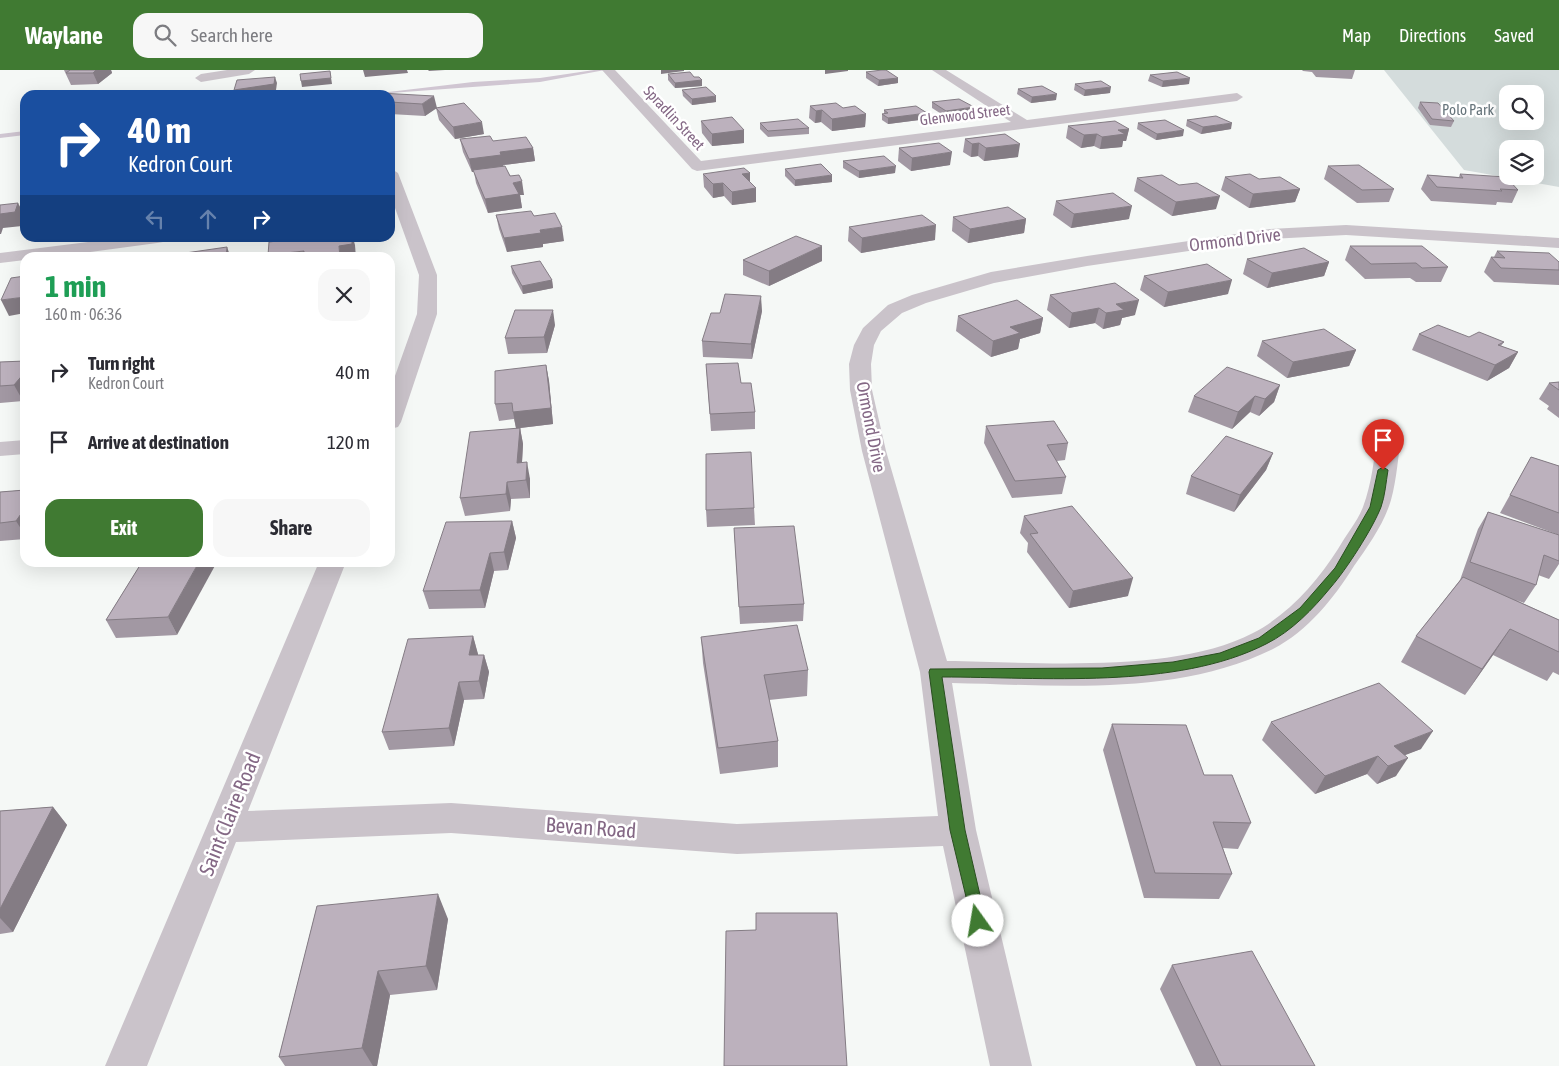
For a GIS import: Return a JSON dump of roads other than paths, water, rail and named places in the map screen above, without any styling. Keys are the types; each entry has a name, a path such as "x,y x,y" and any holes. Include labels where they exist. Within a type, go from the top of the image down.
{"street":[{"path":"201,78 249,70"},
{"name":"Spradlin Street","path":"608,70 697,166"},
{"path":"938,70 1024,124"},
{"name":"Glenwood Street","path":"697,166 1237,97"},
{"path":"395,407 427,314 428,275 397,206"},
{"name":"Ormond Drive","path":"1011,1066 958,830 935,672 874,451 861,390 860,364 864,345 873,328 895,309 954,287 992,278 1087,261 1270,234 1355,230 1559,243"},
{"path":"47,252 126,242"},
{"path":"0,258 20,255"},
{"path":"935,672 1102,672 1173,667 1222,657 1263,641 1304,611 1339,570 1376,507 1390,433"},
{"path":"0,449 20,448"},
{"name":"Saint Claire Road","path":"126,1066 331,567"},
{"name":"Bevan Road","path":"225,827 451,818 737,839 958,830"}],"waterway":[{"path":"395,92 473,84 540,80 603,70"},
{"path":"0,136 20,134"}],"park label":[{"name":"Polo Park","path":"1468,110"}]}
